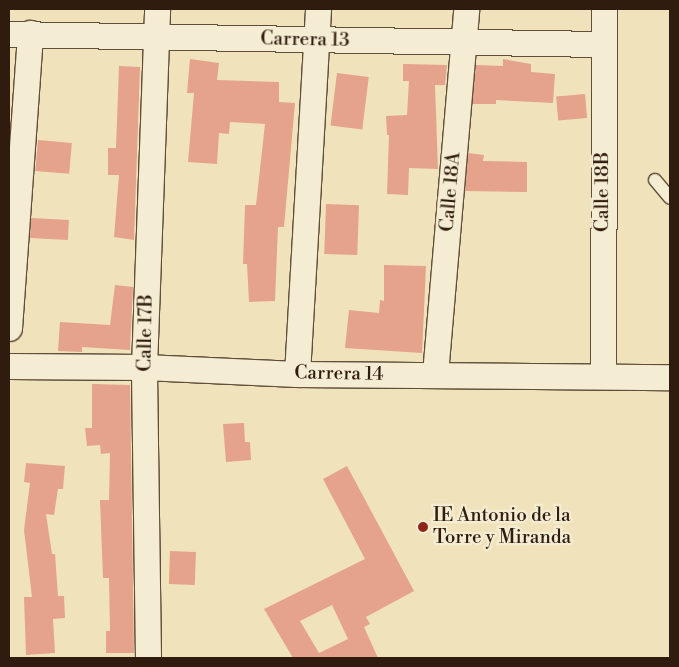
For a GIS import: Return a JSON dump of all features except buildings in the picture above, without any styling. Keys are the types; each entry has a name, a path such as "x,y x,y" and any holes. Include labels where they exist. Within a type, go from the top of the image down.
{"street":[{"name":"Calle 17B","path":"148,658 144,366 157,9"},
{"path":"297,374 318,9"},
{"name":"Calle 18A","path":"435,374 465,43 466,9"},
{"name":"Calle 18B","path":"603,376 602,44 604,9"},
{"name":"Carrera 13","path":"19,33 155,38 602,44"},
{"path":"9,328 19,33"},
{"name":"Carrera 14","path":"9,366 144,366 297,374 670,377"}],"lane":[{"path":"655,180 670,198"}],"place":[{"name":"IE Antonio de la Torre y Miranda","path":"423,527"}]}
